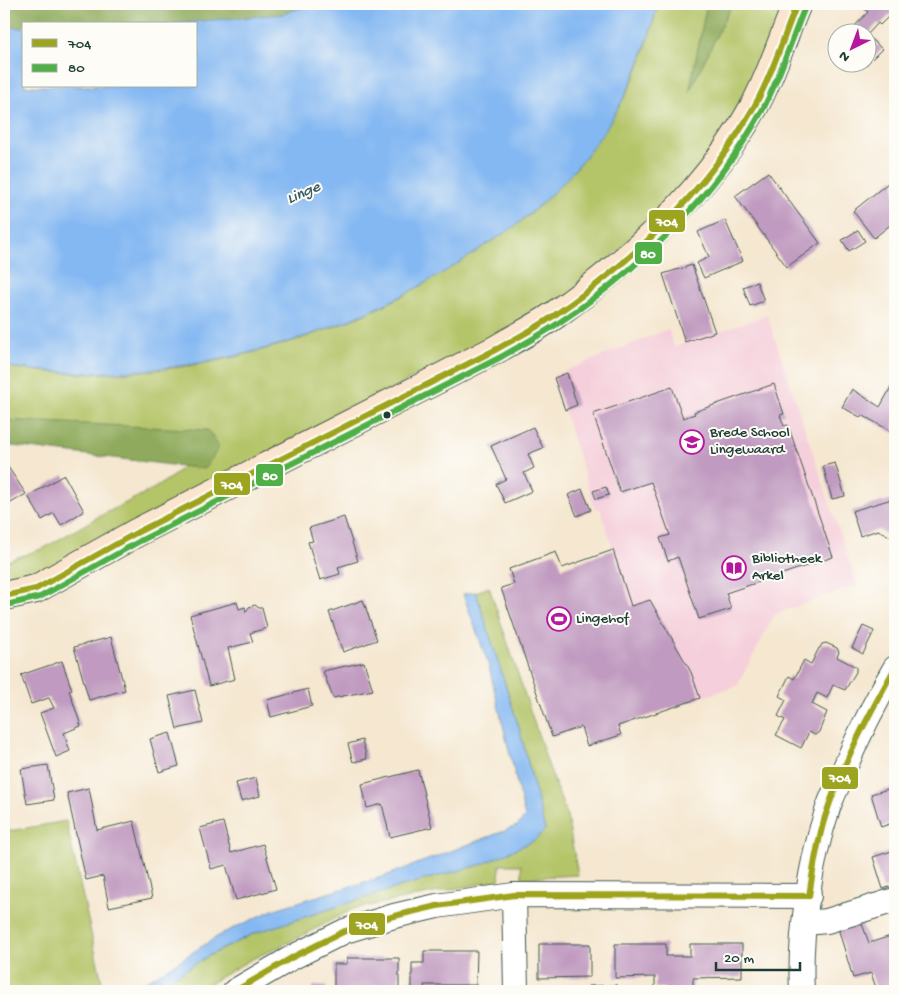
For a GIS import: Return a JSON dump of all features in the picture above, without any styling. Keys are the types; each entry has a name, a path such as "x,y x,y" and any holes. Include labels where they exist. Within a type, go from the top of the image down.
{"main road":[{"path":"4,596 36,589 136,533 497,349 555,315 608,274 659,230 699,187 755,104 797,4"}],"street":[{"path":"802,991 801,970 805,923 816,851 828,807 865,724 895,668"},
{"path":"235,991 293,957 345,932 394,916 437,906 514,895 809,896"},
{"path":"514,895 516,991"},
{"path":"805,923 827,920 895,900"}],"shaded area":[{"name":"Brede School Lingewaard","path":"767,315 857,585 775,614 737,686 700,698 691,672 650,600 631,606 600,508 595,509 553,376 668,329 674,347"}],"green space":[{"path":"4,4 312,4 283,14 202,22 22,22 22,28 4,27"},
{"path":"658,4 707,4 690,90 732,4 786,4 745,99 714,149 639,232 568,297 4,592 4,562 44,548 98,517 153,489 173,476 189,461 4,434 4,366 52,372 101,374 151,371 201,364 299,339 345,322 397,299 504,233 541,205 556,189 623,100 641,60"},
{"path":"707,4 732,4 689,92"},
{"path":"4,420 208,430 219,447 205,469 4,445"},
{"path":"489,587 567,816 578,875 522,878 521,865 500,865 499,880 353,909 298,938 250,960 197,991 151,991 208,956 255,933 402,886 483,864 545,830 520,731 476,592"},
{"path":"66,821 104,991 4,991 4,832"}],"water":[{"name":"Linge","path":"312,4 658,4 632,81 614,116 582,161 555,191 515,226 438,276 355,318 268,348 222,359 130,371 67,372 4,366 4,27 22,28 22,88 198,88 198,22 189,22 283,14"},
{"path":"476,592 520,731 545,830 535,840 483,864 402,886 255,933 208,956 151,991 129,991 223,933 275,909 385,876 517,826 525,817 488,663 463,594"}],"building":[{"path":"859,4 895,4 891,8 894,11 880,25 878,23 876,25 876,22 859,22 868,12"},
{"path":"876,43 882,49 876,55"},
{"path":"768,172 820,243 787,267 735,196"},
{"path":"893,179 895,182 895,221 874,238 853,211"},
{"path":"725,220 743,261 704,278 697,263 709,257 698,232"},
{"path":"858,230 865,241 849,251 842,240"},
{"path":"692,265 715,332 685,342 663,274"},
{"path":"757,282 764,301 750,306 743,287"},
{"path":"567,373 577,405 565,410 554,378"},
{"path":"895,380 894,433 862,415 860,417 842,407 852,389 880,407"},
{"path":"774,384 784,414 780,415 784,426 788,425 833,557 726,593 731,609 699,619 678,557 668,561 660,538 670,535 651,482 620,492 593,414 672,387 683,418 695,414 694,412"},
{"path":"533,427 543,448 528,454 534,468 524,473 532,491 505,503 496,484 506,479 491,446"},
{"path":"835,463 845,496 832,499 823,466"},
{"path":"6,464 26,494 4,507 4,465"},
{"path":"64,475 84,511 61,525 54,513 42,520 28,496"},
{"path":"606,487 609,495 596,499 593,491"},
{"path":"582,489 591,510 577,516 568,495"},
{"path":"895,498 895,539 878,530 860,536 852,511"},
{"path":"344,517 358,561 338,567 340,574 320,580 308,542 313,541 309,528"},
{"path":"613,550 631,606 650,600 691,672 700,698 618,726 621,735 587,746 581,727 552,737 501,588 514,584 509,569 556,552 562,568"},
{"path":"363,600 377,640 343,652 329,612"},
{"path":"237,602 239,609 245,607 246,612 249,607 255,605 262,608 267,628 250,633 253,642 228,648 235,679 209,686 190,615"},
{"path":"863,626 874,631 863,654 852,648"},
{"path":"111,637 125,690 89,700 74,647"},
{"path":"826,643 837,648 839,652 837,657 856,667 856,672 845,690 833,685 827,698 817,693 812,704 827,712 819,732 815,735 809,732 801,748 776,735 785,720 778,716 786,700 779,696 789,676 794,679 804,660 811,664 819,648 822,644"},
{"path":"62,661 81,726 64,733 70,751 56,757 40,713 54,708 49,698 31,704 21,675"},
{"path":"364,662 373,690 333,698 323,671"},
{"path":"308,689 312,706 271,717 267,700"},
{"path":"195,690 203,723 177,729 169,696"},
{"path":"170,733 179,766 159,772 150,739"},
{"path":"362,740 367,759 353,762 348,744"},
{"path":"48,765 54,800 27,804 21,769"},
{"path":"418,770 432,827 390,837 382,804 367,808 362,784"},
{"path":"256,778 260,796 241,801 236,783"},
{"path":"895,787 895,822 881,827 871,794"},
{"path":"89,788 97,830 134,821 152,898 109,907 103,876 86,880 67,793"},
{"path":"223,822 231,853 263,844 276,889 236,900 226,865 211,869 200,828"},
{"path":"895,850 895,885 883,889 873,857"},
{"path":"861,921 869,943 894,935 895,991 877,991 871,973 853,978 838,928"},
{"path":"539,944 590,944 590,977 539,978"},
{"path":"615,944 666,944 666,956 690,956 690,944 742,944 742,977 693,978 693,991 664,991 664,988 655,988 655,977 615,978"},
{"path":"424,951 477,951 476,985 424,985 425,991 412,991 412,963 424,963"},
{"path":"347,958 399,958 399,991 334,991 334,964 347,964"},
{"path":"617,985 617,991 588,991 588,986"},
{"path":"313,986 326,986 326,991 313,991"}],"transit line":[{"name":"704","path":"4,596 36,589 136,533 497,349 543,323 579,298 638,250 665,224 714,167 736,137 755,105 773,68 797,4"},
{"name":"80","path":"6,605 40,597 140,541 501,357 548,330 585,305 615,282 672,230 722,172 744,141 763,109 780,72 805,7"},
{"name":"704","path":"809,896 825,817 839,779 856,741 895,668"},
{"name":"704","path":"235,991 293,957 345,931 394,916 437,906 514,895 809,896"}],"place":[{"name":"Brede School Lingewaard","path":"692,442"},
{"name":"Bibliotheek Arkel","path":"734,568"},
{"name":"Lingehof","path":"559,619"}]}
